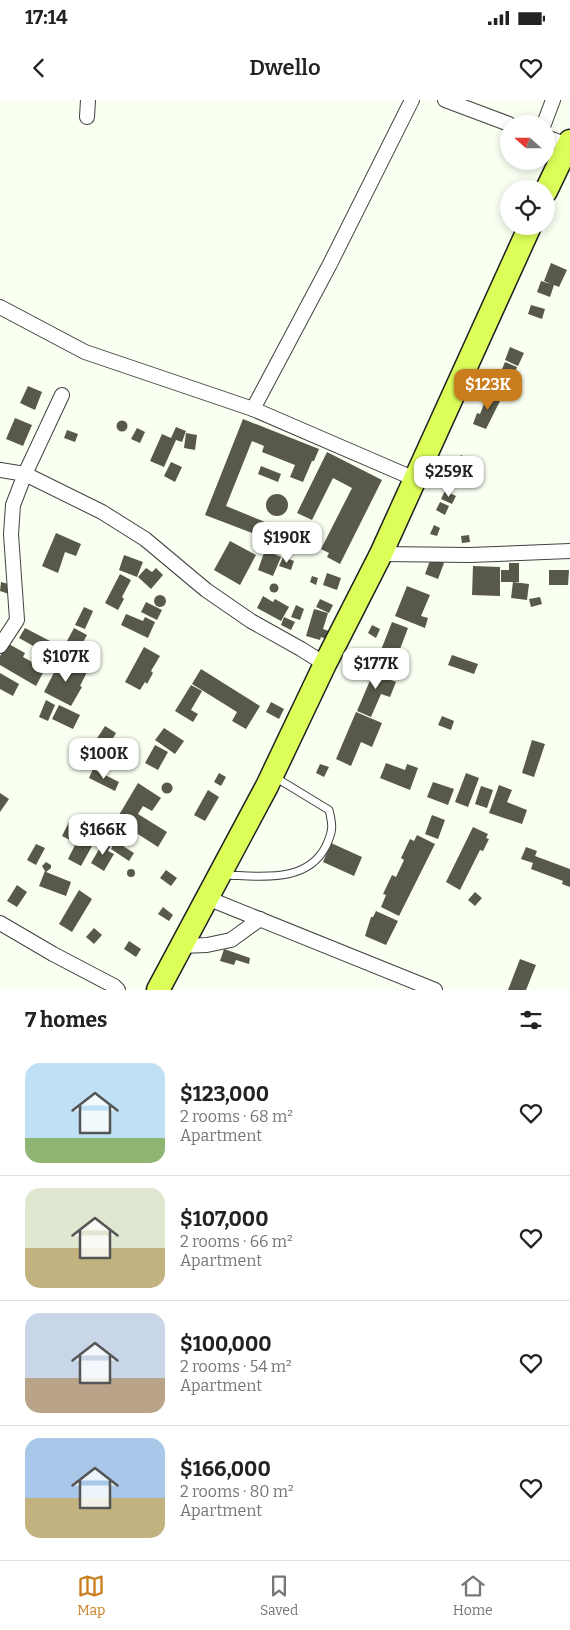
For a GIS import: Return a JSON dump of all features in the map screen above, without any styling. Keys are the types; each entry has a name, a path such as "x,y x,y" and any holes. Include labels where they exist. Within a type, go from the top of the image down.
{"highway":[{"path":"551,180 569,143"},
{"path":"158,990 272,775 325,664 381,554 526,235"}],"street":[{"path":"88,100 86,106 88,117"},
{"path":"253,409 330,264 412,100"},
{"path":"445,100 500,120"},
{"path":"547,115 553,100"},
{"path":"555,139 569,143"},
{"path":"0,307 85,352 253,409 415,479"},
{"path":"0,646 17,620 11,534 13,505 24,474 62,395"},
{"path":"0,470 24,474 102,512 145,539 214,595 251,621 325,664"},
{"path":"381,554 470,555 570,550"},
{"path":"207,898 435,990"},
{"path":"181,946 207,946 230,940 260,919"},
{"path":"0,922 118,990"}],"lane":[{"path":"219,875 266,876 296,874 309,867 321,856 333,826 330,810 272,775"}],"building":[{"path":"551,263 567,270 559,287 554,285 550,297 537,292 541,281 551,284 544,281"},
{"path":"531,305 545,309 542,319 528,314"},
{"path":"510,347 524,353 518,366 505,360"},
{"path":"505,362 517,367 513,379 510,378 506,388 492,383 496,373 500,374"},
{"path":"28,386 42,392 35,410 20,403"},
{"path":"489,392 502,397 486,429 473,424 477,413 480,414"},
{"path":"15,418 32,425 23,446 6,439"},
{"path":"243,419 319,449 303,482 290,477 295,465 262,452 264,446 252,441 226,506 265,522 260,536 205,515"},
{"path":"122,420 128,426 122,432 116,426"},
{"path":"176,427 186,431 182,442 176,440 164,467 150,461 162,434 171,438"},
{"path":"137,428 145,432 140,443 131,439"},
{"path":"67,430 78,434 75,442 64,438"},
{"path":"186,433 197,435 195,450 184,448"},
{"path":"327,452 382,480 340,564 327,557 329,553 321,549 352,488 333,478 312,520 297,513"},
{"path":"461,455 472,461 466,471 456,463"},
{"path":"171,462 182,467 175,482 164,476"},
{"path":"261,466 281,474 278,482 258,474"},
{"path":"445,491 456,496 452,504 441,499"},
{"path":"277,494 285,497 288,505 285,513 277,516 269,513 266,505 269,497"},
{"path":"440,502 449,506 445,515 436,510"},
{"path":"434,525 440,528 437,536 430,534"},
{"path":"56,533 81,544 76,556 65,552 58,573 42,566"},
{"path":"469,535 470,542 462,543 461,536"},
{"path":"230,541 256,555 240,585 214,570"},
{"path":"265,550 281,557 273,576 258,570"},
{"path":"124,555 143,562 137,577 119,570"},
{"path":"283,557 294,561 291,570 279,566"},
{"path":"431,558 444,563 438,579 425,574"},
{"path":"509,563 519,563 519,582 501,582 501,570 509,570"},
{"path":"473,566 500,567 500,596 472,595"},
{"path":"146,568 152,572 156,568 163,575 151,589 138,577"},
{"path":"549,570 569,570 568,585 549,585"},
{"path":"327,573 341,578 337,590 323,585"},
{"path":"120,574 131,580 118,610 105,603"},
{"path":"312,576 318,578 316,585 310,582"},
{"path":"1,582 12,585 9,594 0,591"},
{"path":"513,582 529,584 527,600 511,598"},
{"path":"274,583 279,588 274,593 269,588"},
{"path":"407,586 430,595 421,616 428,618 425,628 395,616"},
{"path":"158,595 162,595 166,601 162,607 158,607 154,603 154,599"},
{"path":"263,596 273,602 275,599 289,607 281,621 257,608"},
{"path":"540,597 542,604 531,607 529,599"},
{"path":"320,599 333,605 329,613 316,607"},
{"path":"146,602 162,610 157,620 141,612"},
{"path":"296,605 304,609 300,620 291,617"},
{"path":"84,607 93,611 85,629 75,625"},
{"path":"314,609 328,613 323,629 329,631 326,639 321,637 320,640 306,636"},
{"path":"126,614 143,621 145,617 155,622 148,638 121,625"},
{"path":"284,617 295,622 291,630 281,625"},
{"path":"392,622 408,628 397,657 381,650"},
{"path":"372,625 380,629 376,638 368,633"},
{"path":"25,628 50,641 44,652 19,638"},
{"path":"74,628 87,635 74,659 61,652"},
{"path":"7,643 25,653 23,657 45,669 36,686 0,665 0,656"},
{"path":"144,647 160,656 151,671 153,673 147,684 145,682 140,690 125,682"},
{"path":"452,655 478,664 474,674 448,665"},
{"path":"61,659 87,672 80,686 82,687 71,706 44,692"},
{"path":"377,664 391,670 388,679 396,682 390,697 381,694 371,717 357,711"},
{"path":"201,669 260,706 246,729 232,721 237,712 192,684"},
{"path":"0,673 19,684 13,696 0,689"},
{"path":"191,685 202,691 191,710 198,714 193,722 175,711"},
{"path":"46,700 55,705 48,721 39,717"},
{"path":"271,702 284,709 279,719 266,712"},
{"path":"59,705 80,715 73,729 52,719"},
{"path":"356,712 382,723 372,747 361,742 351,766 336,759"},
{"path":"442,716 454,721 451,730 438,725"},
{"path":"105,726 116,733 106,750 94,743"},
{"path":"164,728 184,741 175,754 155,740"},
{"path":"532,740 545,744 534,777 522,773"},
{"path":"155,745 168,752 158,770 145,763"},
{"path":"386,763 405,770 407,764 418,768 410,790 380,778"},
{"path":"320,764 329,767 324,777 316,773"},
{"path":"93,769 119,782 115,791 89,778"},
{"path":"219,773 226,777 221,786 214,782"},
{"path":"466,773 479,778 468,807 455,802"},
{"path":"433,782 454,789 448,805 427,797"},
{"path":"138,783 161,798 152,811 143,806 138,814 167,832 158,847 116,820"},
{"path":"165,783 169,783 172,788 171,792 165,793 162,790 162,786"},
{"path":"499,785 512,790 507,802 527,810 522,824 489,813"},
{"path":"481,786 493,790 487,808 475,804"},
{"path":"208,790 219,797 205,821 194,815"},
{"path":"0,793 9,799 0,812"},
{"path":"432,815 445,820 438,839 425,834"},
{"path":"69,822 97,837 81,866 68,859 76,843 62,836"},
{"path":"473,827 488,834 486,838 489,839 483,851 480,850 460,890 446,882"},
{"path":"417,835 435,844 399,916 381,907 386,895 383,894 392,875 396,877 404,860 401,858 410,839 414,841"},
{"path":"105,839 112,843 108,851 114,854 104,871 91,863"},
{"path":"115,841 134,853 129,861 111,849"},
{"path":"331,843 362,857 354,876 323,862"},
{"path":"36,844 45,848 36,865 27,860"},
{"path":"526,847 537,851 535,856 570,869 570,887 562,884 563,881 531,869 533,863 521,859"},
{"path":"46,862 51,865 51,868 46,872 71,882 66,896 39,886 45,871 42,866"},
{"path":"131,869 135,873 131,877 127,873"},
{"path":"166,870 177,878 171,886 160,878"},
{"path":"17,885 27,892 17,907 7,901"},
{"path":"79,890 92,899 72,932 59,924"},
{"path":"475,892 482,898 475,906 468,900"},
{"path":"163,907 173,915 169,921 158,914"},
{"path":"376,911 398,921 386,945 365,936 371,917 373,917"},
{"path":"94,928 102,935 94,944 86,937"},
{"path":"129,941 141,949 136,957 124,949"},
{"path":"224,949 250,958 249,964 236,960 234,965 220,961"},
{"path":"520,959 536,965 526,990 508,990"}]}
